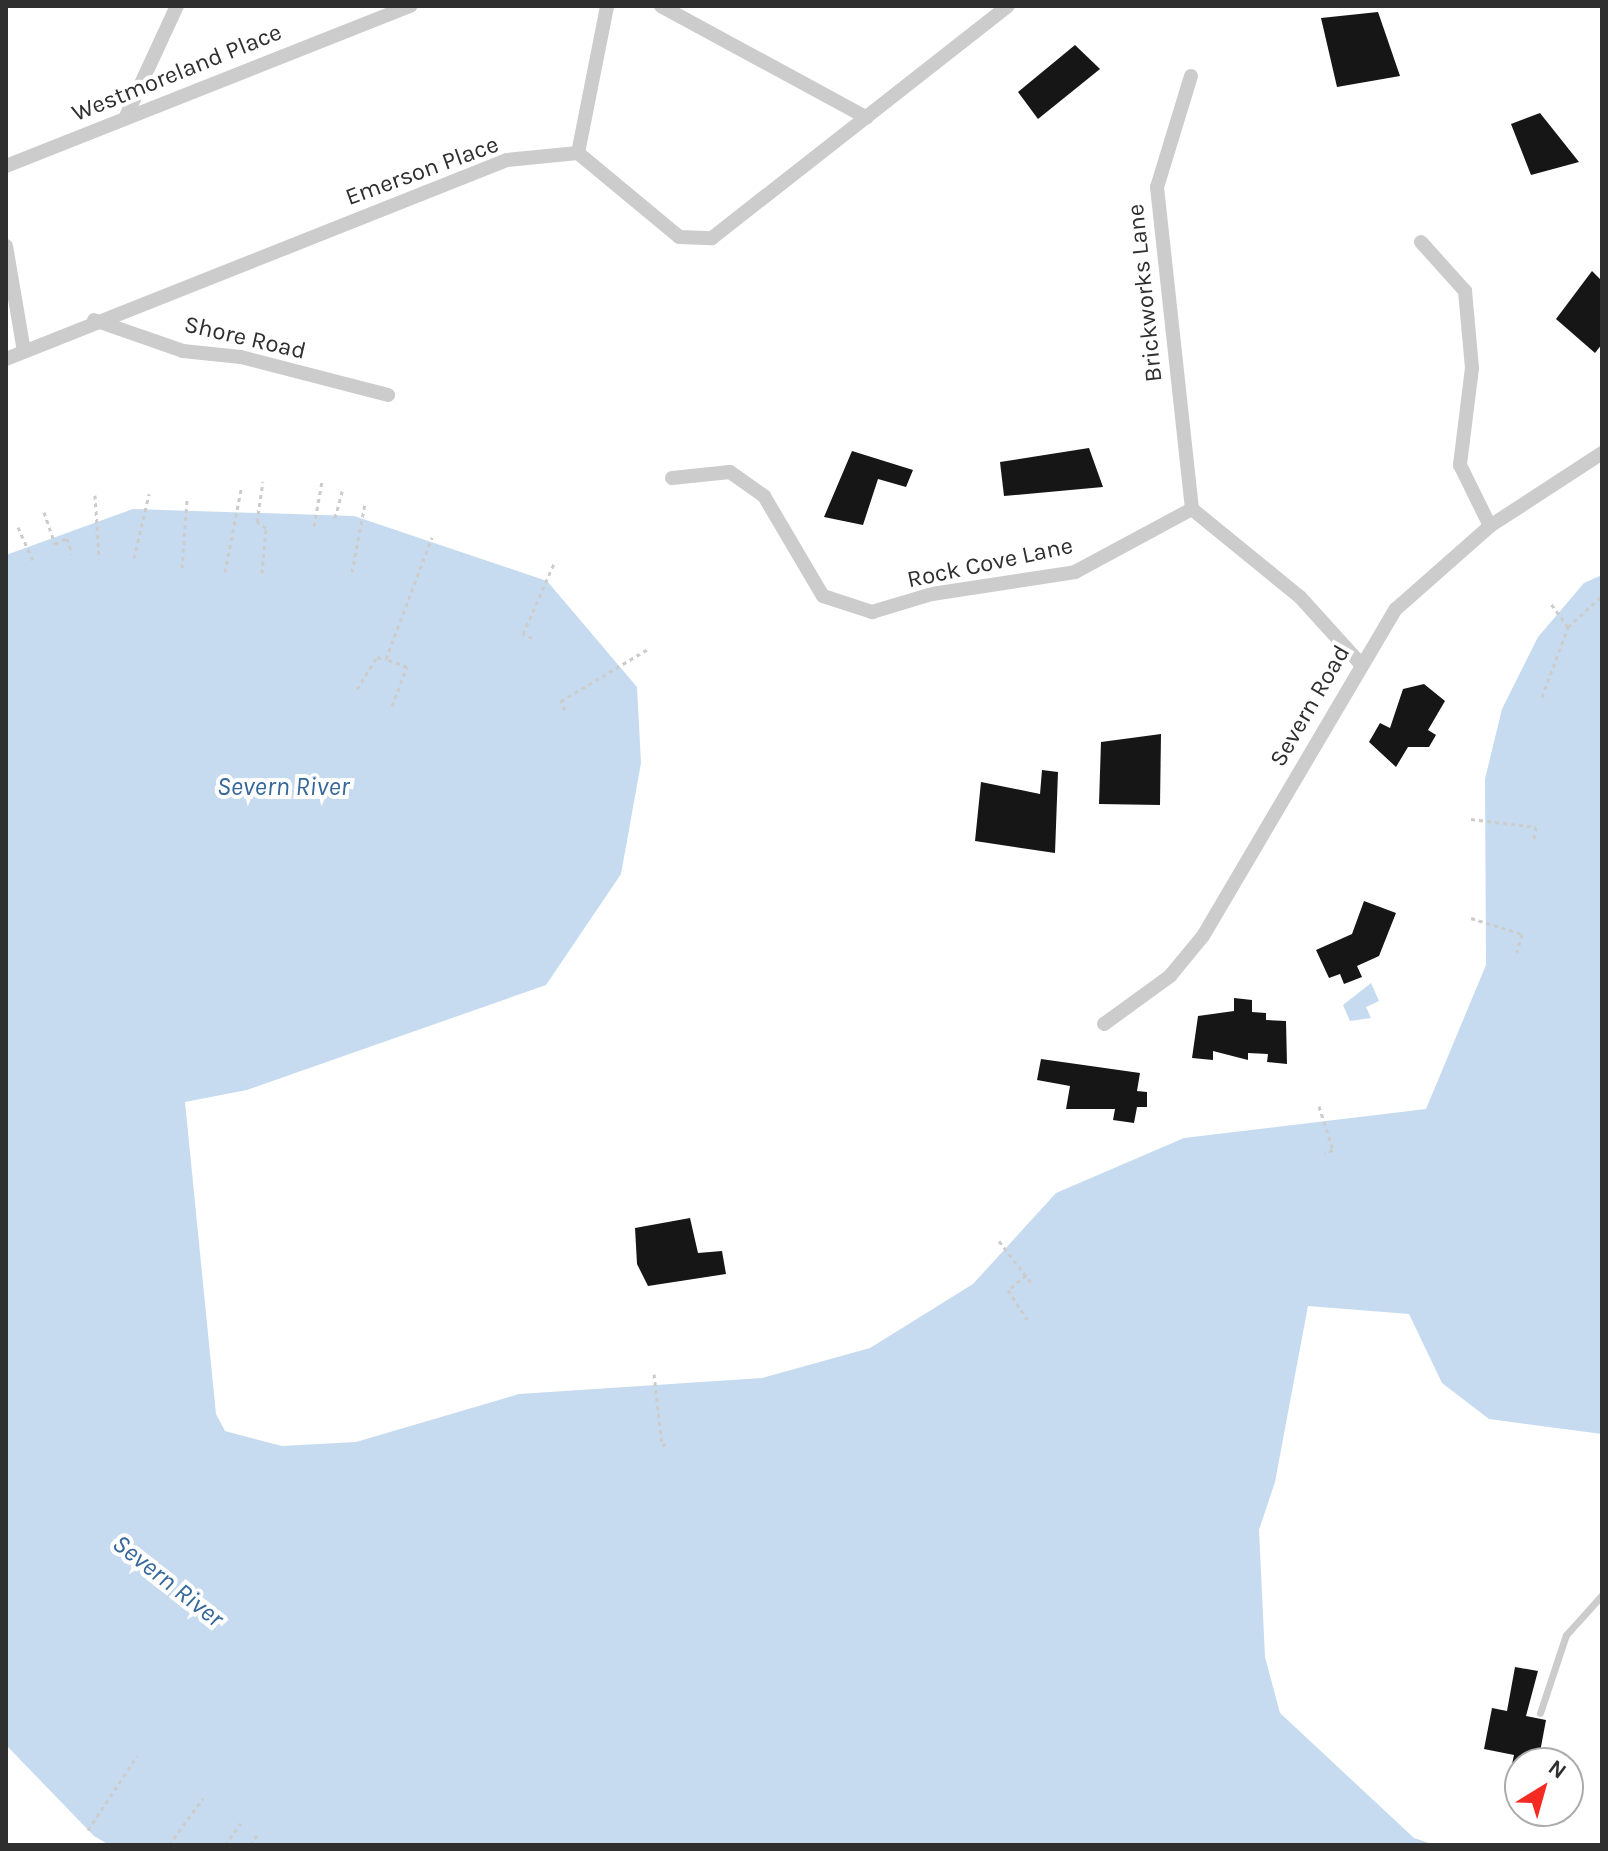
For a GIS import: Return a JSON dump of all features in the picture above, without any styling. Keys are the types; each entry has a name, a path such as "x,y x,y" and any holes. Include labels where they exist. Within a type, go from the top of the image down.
{"street":[{"path":"127,114 177,6"},
{"name":"Westmoreland Place","path":"6,166 127,114 410,6"},
{"path":"607,6 578,153 679,237 712,238 1008,6"},
{"path":"661,6 867,118"},
{"name":"Brickworks Lane","path":"1191,76 1157,187 1192,509"},
{"name":"Emerson Place","path":"6,359 94,320 507,160 578,153"},
{"path":"1421,242 1465,291 1472,368 1460,465 1490,526"},
{"path":"6,246 24,351"},
{"name":"Shore Road","path":"94,320 183,351 241,357 388,395"},
{"name":"Severn Road","path":"1104,1024 1170,976 1203,936 1359,662 1418,585 1490,526 1602,453"},
{"name":"Rock Cove Lane","path":"672,478 730,472 764,496 823,596 872,612 932,594 1075,572 1192,509"},
{"path":"1192,509 1300,597 1359,662"}],"lane":[{"path":"1540,1713 1566,1635 1602,1595"}],"path":[{"path":"262,573 266,528 257,522 263,481"},
{"path":"314,526 322,481"},
{"path":"225,572 241,490"},
{"path":"335,518 342,491"},
{"path":"134,558 149,494"},
{"path":"95,495 99,559"},
{"path":"182,568 187,500"},
{"path":"352,572 365,503"},
{"path":"44,512 55,544 67,538 72,554"},
{"path":"18,527 33,561"},
{"path":"386,659 432,537"},
{"path":"532,638 523,634 555,561"},
{"path":"1542,697 1568,627 1602,596"},
{"path":"1551,604 1568,627"},
{"path":"565,710 561,701 648,649"},
{"path":"357,689 377,657 407,667 392,706"},
{"path":"1471,819 1536,827 1534,840"},
{"path":"1471,918 1522,934 1517,952"},
{"path":"1319,1106 1333,1150 1324,1153"},
{"path":"999,1241 1033,1285"},
{"path":"1026,1275 1008,1290 1027,1319"},
{"path":"654,1374 662,1445 669,1444"},
{"path":"88,1830 137,1756"},
{"path":"169,1845 203,1798"},
{"path":"225,1845 241,1823"},
{"path":"250,1845 257,1835"}],"water":[{"name":"Severn River","path":"133,509 354,516 547,581 637,687 641,763 621,874 546,985 247,1090 185,1102 216,1414 225,1431 282,1446 356,1442 519,1394 762,1378 870,1348 973,1284 1056,1193 1184,1138 1426,1109 1486,965 1485,779 1502,709 1538,637 1584,583 1602,575 1602,1434 1489,1419 1442,1383 1409,1314 1308,1306 1275,1482 1259,1530 1265,1657 1280,1713 1414,1838 1435,1845 109,1845 94,1836 6,1745 6,555"},
{"path":"1371,983 1379,1001 1366,1007 1371,1018 1350,1021 1343,1005"}],"building":[{"path":"1378,12 1400,76 1337,87 1321,18"},
{"path":"1075,45 1100,69 1038,119 1018,92"},
{"path":"1540,113 1579,162 1531,175 1511,124"},
{"path":"1592,271 1602,281 1602,344 1595,353 1556,319"},
{"path":"1089,448 1103,487 1004,496 1000,462"},
{"path":"852,451 913,470 906,487 878,479 863,525 824,517"},
{"path":"1424,684 1445,701 1428,730 1436,735 1429,747 1408,747 1396,767 1369,742 1380,723 1390,728 1403,689"},
{"path":"1161,734 1160,805 1099,804 1101,742"},
{"path":"1042,770 1058,772 1055,853 975,841 981,782 1040,794"},
{"path":"1364,901 1396,913 1379,956 1357,966 1362,977 1344,984 1340,974 1329,978 1316,950 1352,934"},
{"path":"1234,998 1252,1000 1252,1012 1266,1013 1266,1020 1286,1021 1287,1064 1267,1062 1268,1054 1248,1053 1248,1060 1213,1051 1213,1060 1192,1058 1198,1016 1234,1011"},
{"path":"1041,1059 1140,1073 1137,1091 1147,1092 1147,1107 1137,1107 1134,1123 1113,1120 1115,1109 1066,1109 1070,1086 1037,1080"},
{"path":"690,1218 698,1253 722,1251 726,1274 648,1286 637,1264 635,1228"},
{"path":"1515,1667 1538,1671 1526,1716 1546,1720 1541,1747 1504,1747 1504,1753 1484,1749 1492,1708 1507,1711"}]}
